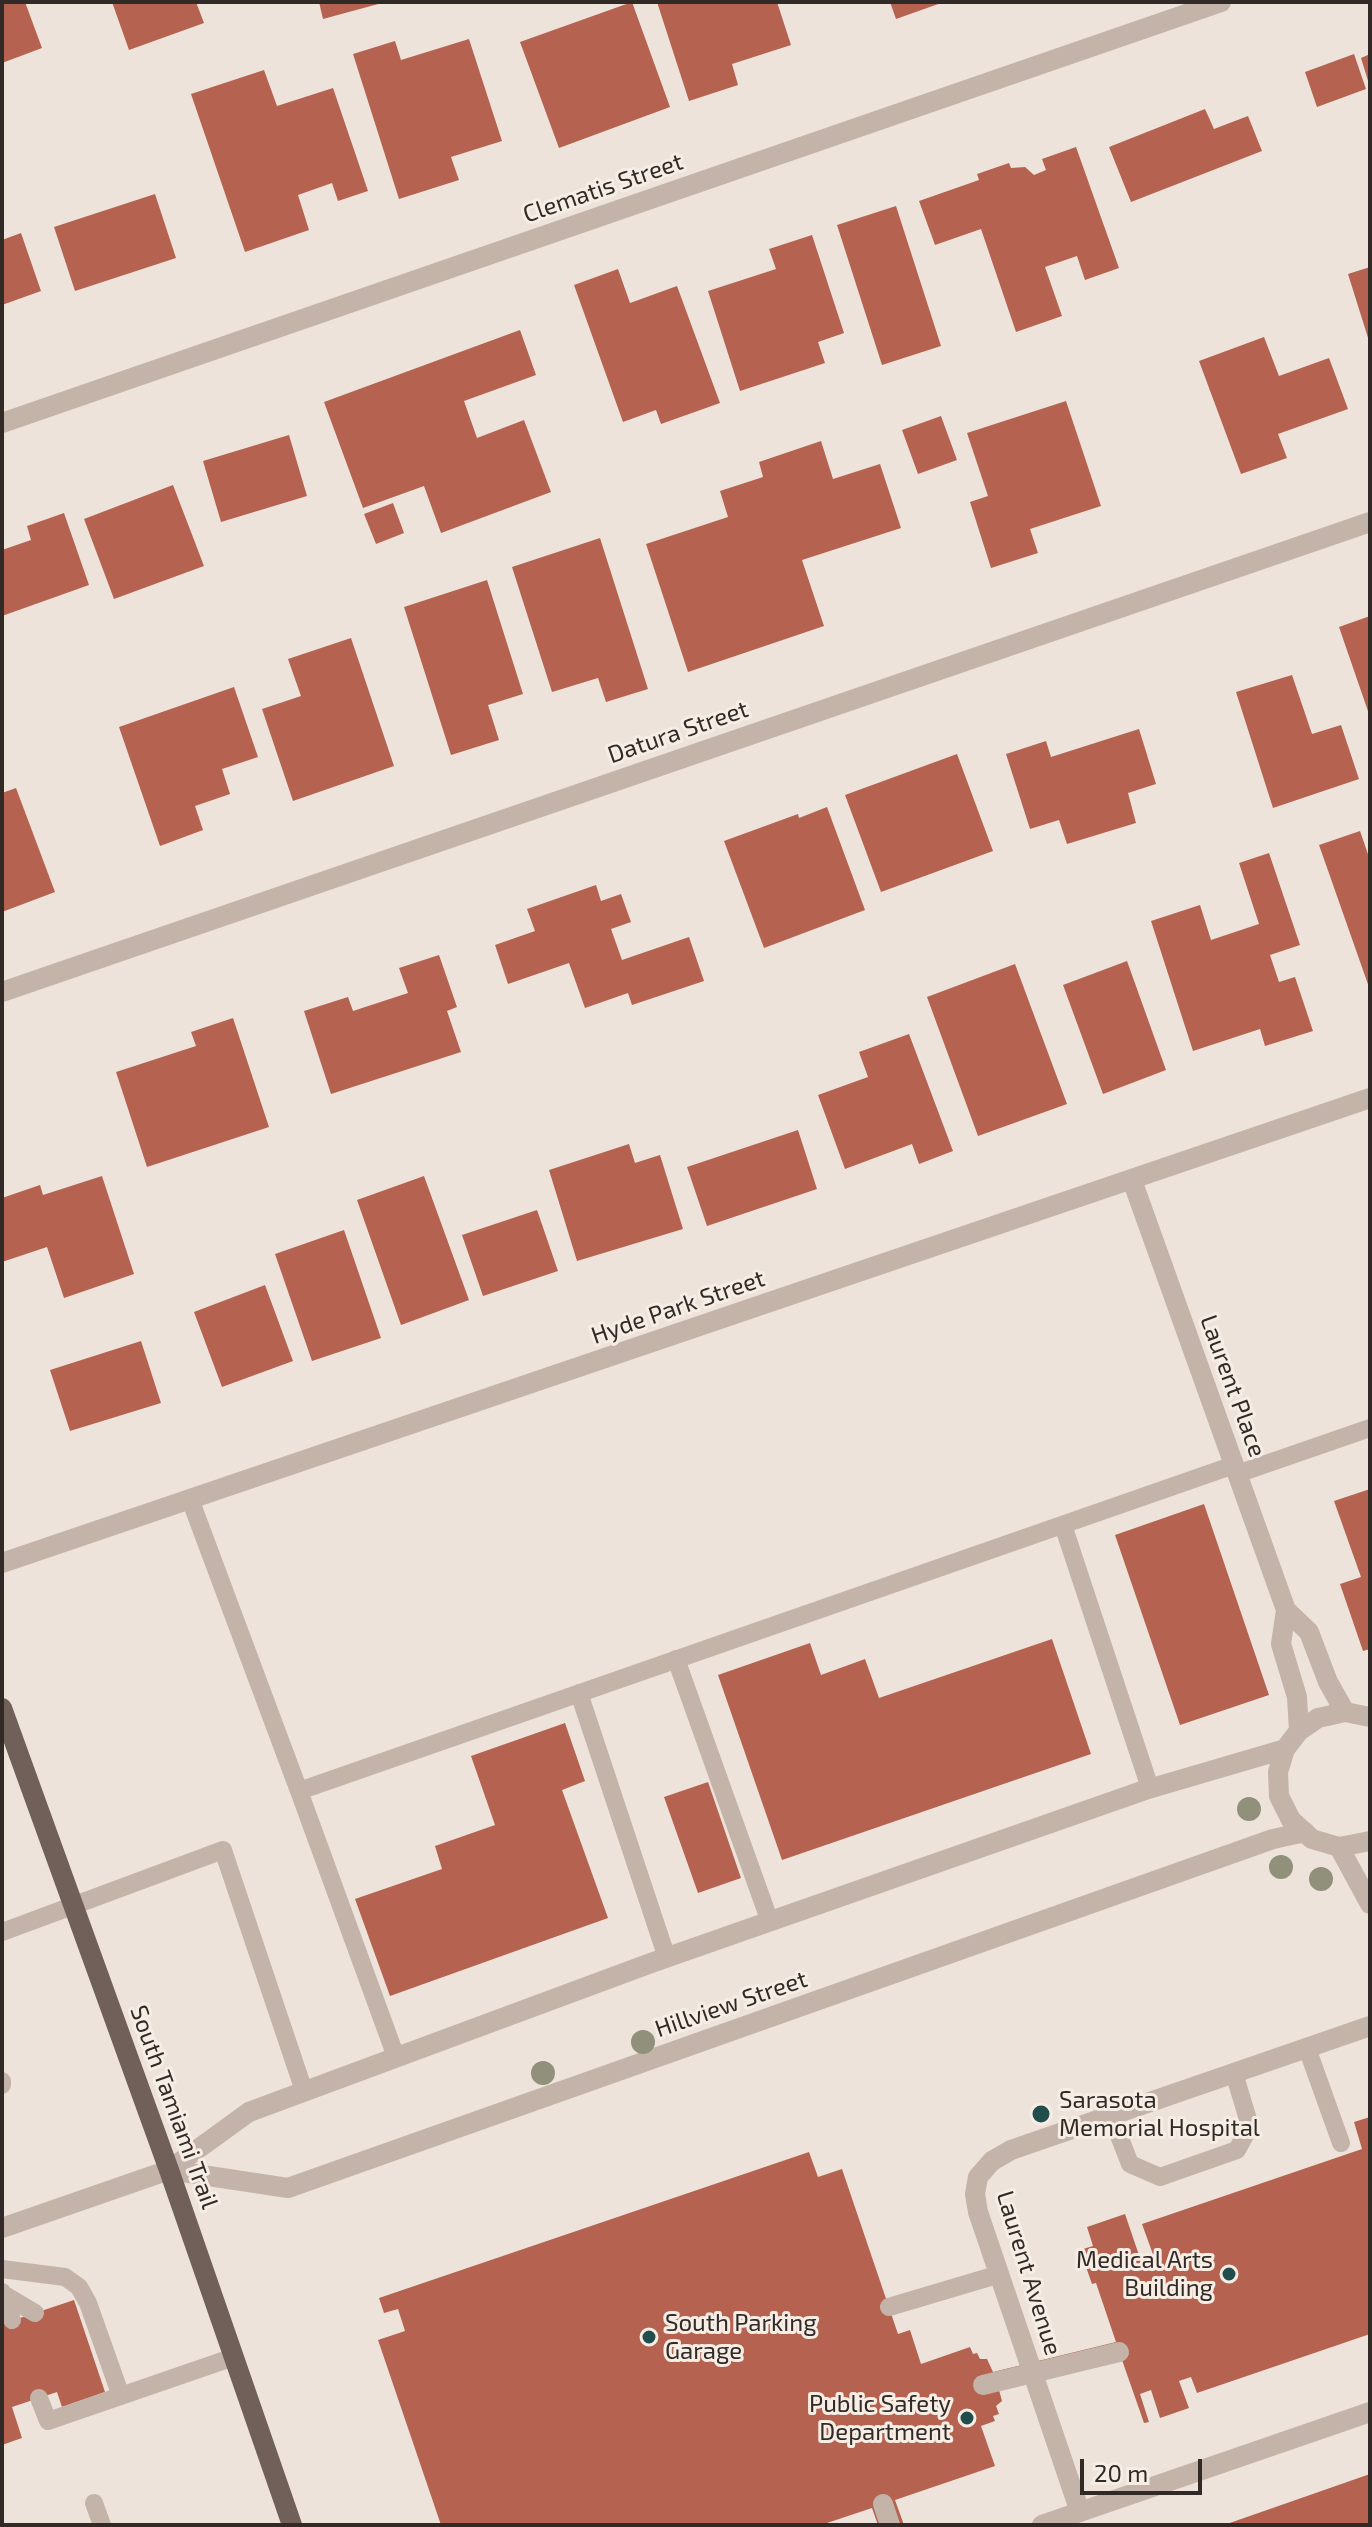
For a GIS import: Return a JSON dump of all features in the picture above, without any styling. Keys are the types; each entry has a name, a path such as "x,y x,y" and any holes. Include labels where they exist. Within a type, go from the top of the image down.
{"main road":[{"name":"South Tamiami Trail","path":"2,1708 169,2170 292,2525"}],"street":[{"name":"Clematis Street","path":"2,423 1221,2"},
{"name":"Datura Street","path":"2,992 1370,522"},
{"name":"Hyde Park Street","path":"2,1563 1370,1098"},
{"name":"Laurent Place","path":"1132,1180 1286,1610 1309,1632 1328,1682 1345,1712"},
{"name":"Laurent Place","path":"1286,1610 1281,1644 1297,1697 1299,1731"},
{"path":"1370,1717 1345,1712 1318,1718 1299,1731 1285,1749 1278,1772 1279,1796 1291,1820 1312,1839 1339,1847 1370,1841"},
{"name":"Hillview Street","path":"2,2228 169,2170 249,2112 304,2091 667,1958 1150,1788 1285,1749"},
{"name":"Hillview Street","path":"169,2170 288,2188 1273,1839 1305,1832"},
{"path":"1339,1847 1370,1904"},
{"name":"Laurent Avenue","path":"1080,2512 978,2212 975,2194 978,2177 992,2161 1011,2150 1370,2026"},
{"path":"983,2385 1119,2352"},
{"path":"1042,2525 1370,2412"},
{"path":"883,2504 890,2525"}],"lane":[{"path":"299,1791 1063,1525 1370,1428"},
{"path":"190,1499 396,2057"},
{"path":"1063,1525 1150,1788"},
{"path":"676,1659 770,1922"},
{"path":"579,1693 667,1958"},
{"path":"2,1932 73,1903 223,1850 304,2091"},
{"path":"1307,2048 1341,2143"},
{"path":"1111,2115 1130,2164 1160,2177 1237,2150 1250,2126 1234,2073"},
{"path":"2,2269 57,2275 79,2287 88,2303 121,2396"},
{"path":"889,2307 1000,2274"},
{"path":"2,2293 35,2313"},
{"path":"2,2293 12,2320"},
{"path":"92,2355 113,2370"},
{"path":"39,2398 48,2421 234,2357"},
{"path":"94,2503 102,2525"}],"building":[{"path":"2,2 25,2 42,48 2,63"},
{"path":"112,2 196,2 204,23 129,50"},
{"path":"319,2 382,2 382,3 323,19"},
{"path":"632,2 670,107 559,148 520,42"},
{"path":"657,2 777,2 791,45 732,64 738,85 689,101"},
{"path":"890,2 944,2 896,19"},
{"path":"469,39 502,141 451,157 459,180 399,199 353,54 395,41 401,60"},
{"path":"1354,54 1366,89 1317,107 1305,72"},
{"path":"1370,54 1370,84 1369,84 1361,58"},
{"path":"264,70 277,106 333,88 368,191 338,201 332,183 298,195 309,230 245,252 191,94"},
{"path":"1205,109 1214,129 1248,116 1262,151 1131,202 1109,147"},
{"path":"1076,147 1119,268 1085,280 1077,256 1045,267 1062,316 1016,332 981,229 935,245 919,201 979,180 977,174 1009,163 1011,168 1025,167 1034,175 1046,170 1042,159"},
{"path":"155,194 176,258 75,291 54,227"},
{"path":"896,206 941,346 882,365 837,225"},
{"path":"21,233 41,291 2,305 2,240"},
{"path":"812,235 844,333 818,342 825,363 740,391 708,291 776,269 769,249"},
{"path":"1370,267 1370,341 1369,341 1348,274"},
{"path":"618,269 630,303 677,286 720,403 661,424 656,410 623,422 574,285"},
{"path":"520,330 536,375 464,401 477,438 524,420 551,492 441,533 424,486 363,508 324,402"},
{"path":"1264,337 1279,376 1329,358 1348,409 1278,434 1287,458 1241,474 1199,361"},
{"path":"1066,401 1101,506 1030,529 1038,553 991,568 970,502 988,496 967,433"},
{"path":"941,416 957,460 918,474 902,430"},
{"path":"289,435 307,496 221,522 203,461"},
{"path":"821,441 833,479 880,464 901,528 802,560 824,626 688,672 646,544 728,517 720,491 763,477 759,462"},
{"path":"173,485 204,566 114,599 84,519"},
{"path":"393,503 404,533 376,544 364,514"},
{"path":"64,513 89,585 2,616 2,550 31,540 27,526"},
{"path":"600,538 648,689 606,702 598,678 552,692 512,567"},
{"path":"487,580 523,694 488,705 499,740 451,755 404,607"},
{"path":"1370,616 1370,717 1339,627"},
{"path":"351,638 394,766 293,801 262,709 301,696 288,659"},
{"path":"1292,675 1312,734 1341,725 1359,779 1273,808 1236,692"},
{"path":"234,687 258,757 222,769 230,794 195,806 203,830 160,846 119,727"},
{"path":"1139,729 1156,784 1128,793 1136,823 1067,844 1059,820 1030,829 1006,754 1046,741 1051,757"},
{"path":"957,754 993,851 881,892 845,795"},
{"path":"16,788 55,892 2,912 2,793"},
{"path":"827,807 865,910 764,948 724,841 798,814 799,818"},
{"path":"1360,831 1370,860 1370,990 1319,845"},
{"path":"1269,853 1300,945 1270,955 1279,982 1295,977 1313,1031 1265,1046 1260,1029 1193,1051 1151,921 1200,905 1211,940 1259,924 1239,863"},
{"path":"596,885 601,901 621,894 631,922 611,929 622,960 689,937 704,981 632,1005 628,993 585,1008 569,963 508,984 495,945 535,931 527,909"},
{"path":"439,955 457,1007 447,1011 461,1052 331,1094 304,1011 348,997 353,1011 408,993 399,968"},
{"path":"1127,961 1166,1070 1103,1094 1063,985"},
{"path":"1015,964 1067,1104 978,1136 927,997"},
{"path":"233,1018 269,1127 147,1167 116,1072 196,1046 191,1032"},
{"path":"909,1034 953,1151 919,1164 912,1144 845,1169 818,1095 868,1077 859,1052"},
{"path":"798,1130 817,1189 707,1226 687,1167"},
{"path":"629,1144 635,1163 660,1155 683,1229 577,1261 549,1170"},
{"path":"102,1176 134,1274 64,1298 47,1247 2,1262 2,1198 40,1185 43,1195"},
{"path":"424,1176 469,1300 401,1325 357,1200"},
{"path":"537,1210 558,1271 483,1296 462,1235"},
{"path":"344,1230 381,1338 312,1361 275,1254"},
{"path":"265,1285 293,1361 222,1387 194,1312"},
{"path":"141,1341 161,1403 70,1431 50,1370"},
{"path":"1370,1489 1370,1649 1363,1651 1340,1584 1361,1577 1334,1501"},
{"path":"1204,1504 1269,1695 1180,1725 1115,1535"},
{"path":"1052,1639 1091,1754 782,1860 718,1675 810,1643 821,1675 865,1659 879,1698"},
{"path":"565,1723 585,1781 562,1790 608,1918 390,1996 355,1899 442,1869 435,1846 495,1825 471,1756"},
{"path":"708,1782 741,1878 698,1893 664,1797"},
{"name":"South Parking Garage","path":"1370,2117 1370,2334 1197,2393 1191,2377 1179,2381 1189,2408 1160,2418 1151,2390 1140,2394 1149,2422 1144,2423 1122,2360 999,2390 1002,2401 996,2406 999,2414 993,2416 995,2421 981,2426 995,2466 895,2500 904,2525 878,2525 872,2508 821,2525 441,2525 378,2340 405,2331 398,2309 384,2313 379,2298 809,2152 818,2177 842,2169 898,2334 910,2330 921,2364 970,2347 980,2359 987,2359 993,2372 1116,2342 1096,2283 1092,2284 1080,2250 1093,2246 1087,2227 1125,2214 1142,2264 1155,2260 1142,2224 1362,2149 1354,2122"},
{"path":"74,2300 105,2392 62,2407 57,2392 12,2407 22,2438 2,2445 2,2324"},
{"path":"1370,2474 1370,2525 1224,2525"}],"place":[{"name":"Sarasota Memorial Hospital","path":"1041,2114"},
{"name":"Medical Arts Building","path":"1229,2274"},
{"name":"South Parking Garage","path":"649,2337"},
{"name":"Public Safety Department","path":"967,2418"}]}
